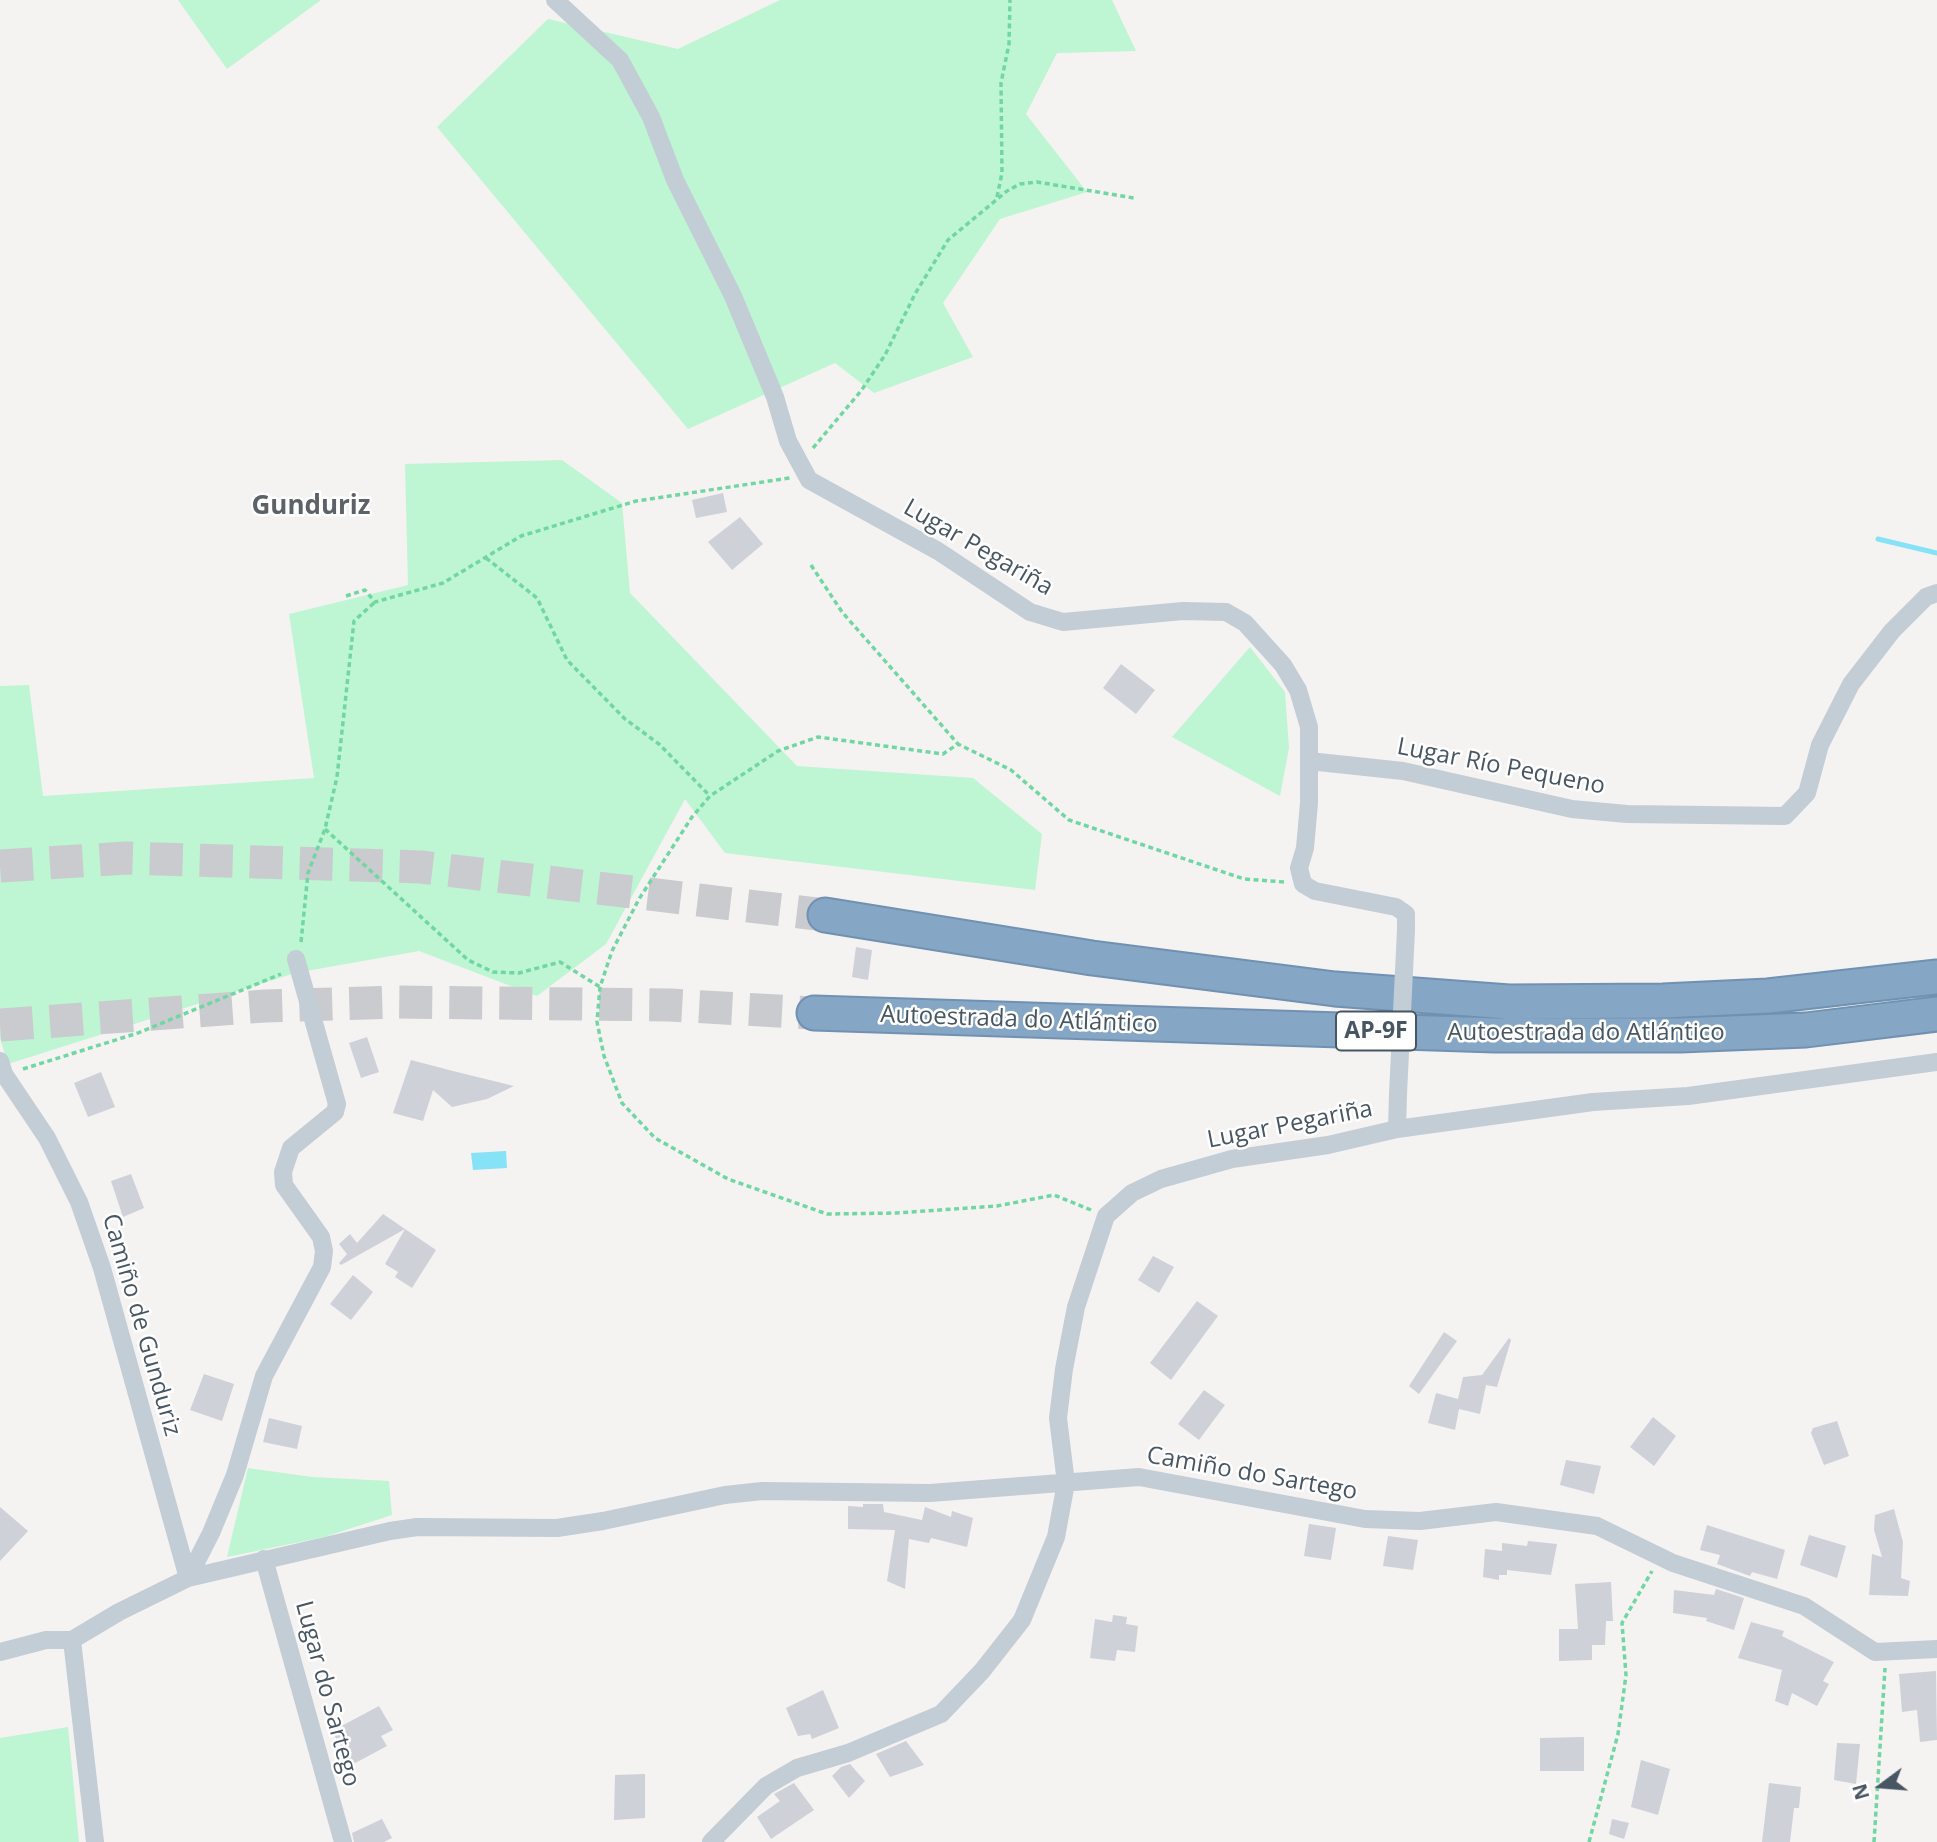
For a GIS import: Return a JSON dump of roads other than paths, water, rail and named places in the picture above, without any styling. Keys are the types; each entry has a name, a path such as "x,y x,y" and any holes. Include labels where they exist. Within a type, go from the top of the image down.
{"highway":[{"name":"Autoestrada do Atlántico","path":"825,915 1092,958 1335,989 1509,1002 1663,1001 1768,996 1937,977"},
{"name":"Autoestrada do Atlántico","path":"814,1013 1495,1035 1680,1035 1806,1030 1937,1014"}],"street":[{"name":"Lugar Pegariña","path":"555,0 620,60 651,117 675,180 733,296 798,461 809,480 938,551 1030,612 1063,622 1183,611 1226,612 1245,622 1283,665 1298,690 1309,727 1305,848 1299,867 1303,884 1315,891 1396,906 1406,914 1397,1129 1328,1145 1231,1158 1161,1179 1132,1193 1106,1216 1076,1307 1064,1369 1059,1418 1066,1483"},
{"name":"Lugar Río Pequeno","path":"1309,761 1403,771 1572,809 1627,814 1785,816 1807,793 1820,745 1851,684 1892,631 1926,597 1937,593"},
{"path":"188,1578 211,1533 235,1475 264,1376 322,1267 324,1251 321,1237 284,1185 283,1172 291,1148 335,1112 337,1104 296,958"},
{"path":"1397,1129 1593,1102 1688,1096 1937,1062"},
{"name":"Camiño de Gunduriz","path":"1,1070 47,1138 79,1202 102,1268 188,1578"},
{"name":"Camiño do Sartego","path":"72,1640 119,1612 188,1578 417,1527 557,1528 725,1495 762,1491 930,1493 1139,1478 1252,1496 1365,1519 1420,1521 1496,1512 1597,1526 1660,1557 1804,1606 1875,1652 1937,1649"},
{"path":"711,1842 766,1786 797,1768 848,1753 941,1714 982,1671 1022,1620 1056,1536 1066,1483"},
{"name":"Lugar do Sartego","path":"264,1559 315,1749 344,1842"},
{"path":"0,1652 47,1640 72,1640 95,1842"}],"water":[{"path":"506,1151 507,1168 473,1170 471,1153"}],"waterway":[{"path":"1878,539 1937,553"}],"tunnel":[{"path":"0,866 126,858 421,867 825,915"},
{"path":"0,1025 265,1006 398,1002 670,1005 814,1013"}],"district":[{"name":"Gunduriz","path":"311,507"}]}
